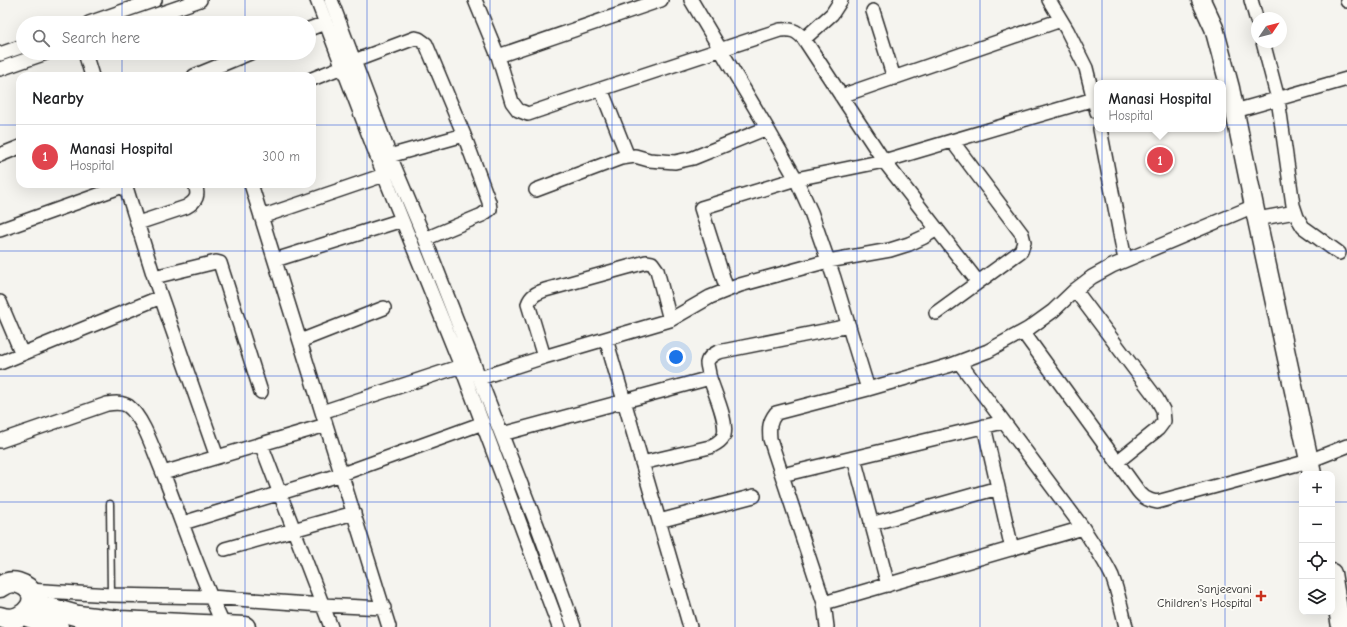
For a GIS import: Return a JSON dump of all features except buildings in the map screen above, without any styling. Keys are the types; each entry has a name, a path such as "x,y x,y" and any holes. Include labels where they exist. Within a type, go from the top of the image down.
{"main road":[{"path":"1201,0 1214,28 1230,88 1310,467"},
{"path":"1333,579 1341,627"},
{"path":"3,582 15,582 21,584 19,613"},
{"path":"19,613 78,616 120,621 245,627"},
{"path":"19,613 58,627"}],"street":[{"path":"109,16 156,0 161,14"},
{"path":"155,16 200,0"},
{"path":"316,0 325,22 348,64"},
{"path":"330,0 348,64 384,158 425,239 540,532 574,627"},
{"path":"475,0 498,56 512,102 518,110 528,114 780,30 792,29 798,32 884,161 978,282"},
{"path":"498,56 661,0"},
{"path":"691,0 796,179 811,212 828,261 868,389"},
{"path":"804,39 832,14 841,0"},
{"path":"727,290 701,208 796,179 884,161 1094,99 1086,68 1049,0"},
{"path":"1251,0 1254,12"},
{"path":"873,11 894,78"},
{"path":"841,96 1061,20"},
{"path":"316,26 325,22"},
{"path":"316,77 415,38 426,44 464,135 489,202 490,209 482,215 425,239"},
{"path":"0,54 16,48"},
{"path":"1265,48 1278,99 1295,212 1303,227 1339,253"},
{"path":"0,69 26,60"},
{"path":"87,60 91,72"},
{"path":"216,72 237,60"},
{"path":"1235,111 1347,79"},
{"path":"601,89 628,157"},
{"path":"536,190 621,158 635,156 649,160 674,162 693,158 767,128"},
{"path":"1101,132 1125,260"},
{"path":"384,158 464,135"},
{"path":"936,313 1021,251 1024,242 1022,234 952,141"},
{"path":"0,155 16,149"},
{"path":"384,158 384,175 461,366 560,627"},
{"path":"261,217 384,175"},
{"path":"0,230 115,188"},
{"path":"127,188 154,277 217,457"},
{"path":"138,223 186,207 193,203 197,198 197,188"},
{"path":"252,188 390,627"},
{"path":"827,627 824,603 770,439 769,429 771,420 776,413 868,389 988,352 1023,332 1053,311 1075,290 1092,278 1125,260 1256,213 1295,212"},
{"path":"275,260 402,220"},
{"path":"480,378 544,357 670,320 710,297 740,285 828,261 890,250 909,244 937,229"},
{"path":"154,277 216,262 220,263 261,392"},
{"path":"544,357 528,304 530,298 535,294 546,290 646,262 652,263 657,270 670,320"},
{"path":"1075,290 1157,399 1163,410 1164,421 1158,428 1117,462"},
{"path":"0,363 161,297"},
{"path":"0,302 22,354"},
{"path":"300,341 384,308"},
{"path":"642,463 710,447 719,442 724,436 724,426 720,405 710,378 707,363 710,358 718,352 849,326"},
{"path":"1023,332 1142,496 1149,501 1157,502 1310,467 1347,446"},
{"path":"606,339 690,627"},
{"path":"959,362 1083,528 1101,556 1112,576 1126,627"},
{"path":"322,412 461,366"},
{"path":"502,434 710,378"},
{"path":"0,441 107,404 119,403 128,406 137,416 146,432 183,524 210,597 224,626"},
{"path":"782,475 1003,422"},
{"path":"183,524 342,474 483,423"},
{"path":"163,473 326,425"},
{"path":"984,426 1012,549"},
{"path":"261,444 331,627"},
{"path":"854,458 888,585"},
{"path":"872,524 998,488"},
{"path":"659,522 754,496"},
{"path":"225,549 354,513"},
{"path":"824,603 1083,528"},
{"path":"19,613 111,595 210,597 384,608"}],"lane":[{"path":"110,504 111,595"}],"place":[{"name":"Manasi Hospital","path":"1160,160"},
{"name":"Sanjeevani Children's Hospital","path":"1261,596"}]}
